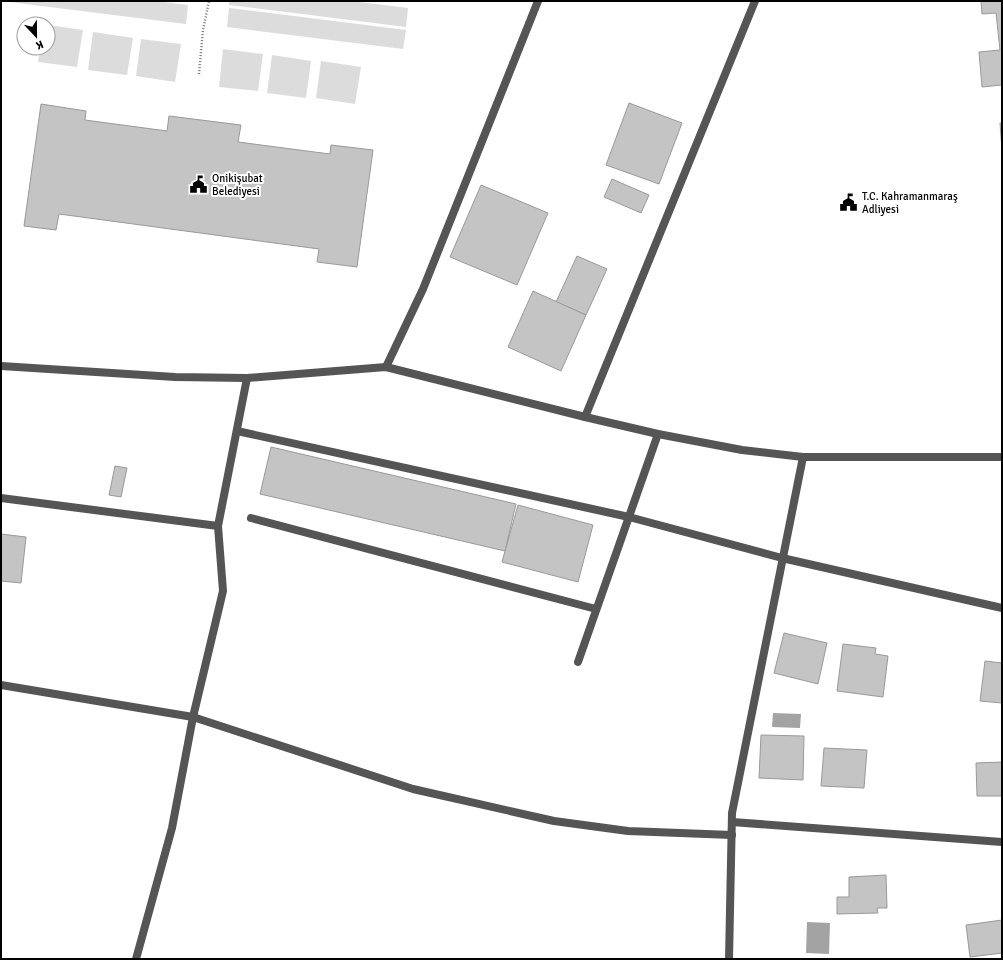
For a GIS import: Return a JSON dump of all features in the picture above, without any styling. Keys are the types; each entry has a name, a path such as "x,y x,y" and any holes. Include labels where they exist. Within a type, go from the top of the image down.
{"street":[{"path":"386,367 423,288 538,1"},
{"path":"585,418 756,1"},
{"path":"1,366 175,377 247,378 386,367 585,418 742,450 803,457 1002,457"},
{"path":"136,959 172,828 193,717 223,591 218,526 247,378"},
{"path":"237,430 628,517 782,558 1002,608"},
{"path":"578,662 658,434"},
{"path":"729,959 732,814 803,457"},
{"path":"1,498 218,526"},
{"path":"251,518 596,609"},
{"path":"1,685 193,717 413,789 554,821 628,831 732,835"},
{"path":"732,822 1002,842"}],"path":[{"path":"199,74 203,30 209,1"}],"shaded area":[{"path":"9,1 155,1 188,5 186,24"},
{"path":"229,1 351,1 408,8 406,27 229,5"},
{"path":"229,8 406,30 403,49 227,27"},
{"path":"56,26 83,30 77,67 38,62 39,56 56,56"},
{"path":"93,32 133,38 127,75 88,70"},
{"path":"141,39 181,44 175,82 136,76"},
{"path":"223,49 263,54 258,91 219,87"},
{"path":"272,55 311,61 306,98 267,93"},
{"path":"321,61 361,67 355,104 316,98"},
{"path":"773,713 801,714 800,728 772,727"},
{"path":"807,922 830,923 829,954 806,953"}],"building":[{"path":"981,1 1002,1 1002,85 982,87 979,52 1000,50 996,13 982,14"},
{"path":"629,103 682,123 659,184 606,165"},
{"name":"Onikişubat Belediyesi","path":"41,104 86,111 85,120 167,131 169,116 241,125 238,142 330,154 331,145 373,150 357,267 317,262 319,249 59,214 56,230 24,226"},
{"path":"1000,123 1002,123 1002,150"},
{"path":"612,179 649,195 641,213 604,197"},
{"path":"481,185 548,213 517,285 450,257"},
{"path":"577,256 607,269 586,315 556,302"},
{"path":"533,291 586,315 561,371 508,347"},
{"path":"271,447 516,504 505,551 260,494"},
{"path":"115,466 127,468 121,497 109,495"},
{"path":"518,505 593,525 578,582 502,562"},
{"path":"1,534 26,537 21,583 1,581"},
{"path":"784,633 827,643 818,684 774,673"},
{"path":"843,644 876,648 875,654 888,656 883,697 837,691"},
{"path":"985,661 1002,663 1002,703 980,701"},
{"path":"761,735 804,736 803,780 759,778"},
{"path":"824,748 867,750 864,788 821,786"},
{"path":"1002,762 1002,796 977,796 976,763"},
{"path":"886,875 887,908 877,908 878,913 837,914 837,897 849,897 849,877"},
{"path":"1002,920 1002,953 970,957 966,925"}],"place":[{"name":"Onikişubat Belediyesi","path":"199,184"},
{"name":"T.C. Kahramanmaraş Adliyesi","path":"849,202"}]}
